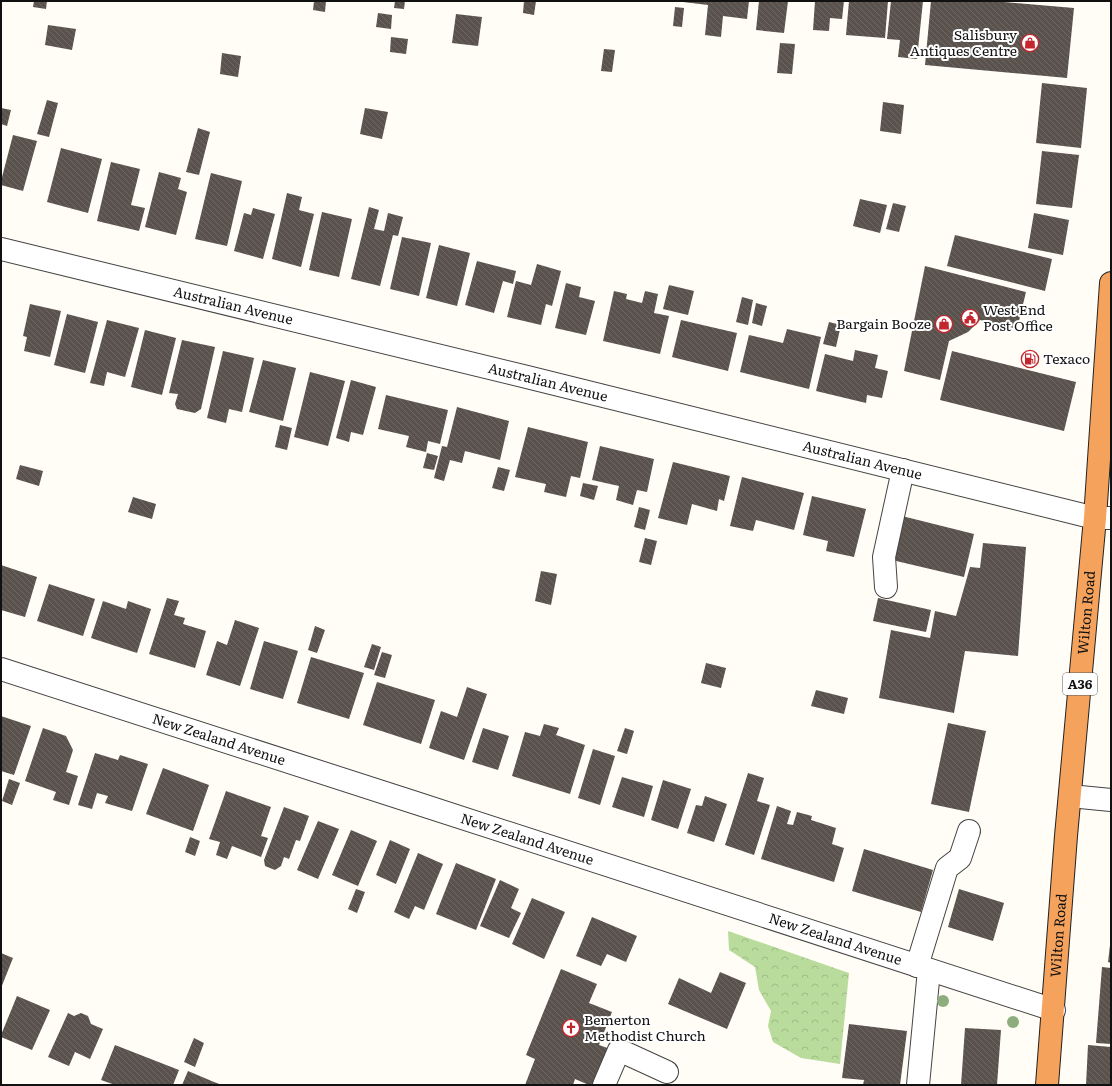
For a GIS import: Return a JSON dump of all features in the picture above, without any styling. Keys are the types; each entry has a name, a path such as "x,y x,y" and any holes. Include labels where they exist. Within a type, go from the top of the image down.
{"highway":[{"name":"Wilton Road","path":"1047,1085 1070,796 1103,518 1111,283"}],"street":[{"name":"Australian Avenue","path":"1,249 1103,518"},
{"path":"886,587 884,557 903,470"},
{"name":"New Zealand Avenue","path":"1,669 416,802 1054,1010"},
{"path":"1070,796 1111,800"},
{"path":"918,1085 923,968 947,868 960,858 969,831"},
{"path":"604,1085 619,1050 667,1072"}],"green space":[{"path":"728,931 849,973 840,1064 801,1058 773,1042 768,1026 771,1011 759,990 755,967 729,950"}],"building":[{"path":"34,1 47,1 46,9 33,7"},
{"path":"314,1 326,1 325,12 313,10"},
{"path":"395,1 405,1 404,9 394,8"},
{"path":"524,1 536,1 534,15 523,13"},
{"path":"683,1 749,1 747,19 723,16 721,37 705,35 708,5"},
{"path":"759,1 788,1 784,33 756,30"},
{"path":"815,1 844,1 842,19 830,18 829,31 813,30"},
{"path":"849,1 888,1 885,38 846,35"},
{"path":"891,1 923,1 917,59 898,57 900,40 887,39"},
{"path":"931,1 993,1 1074,8 1067,78 925,65"},
{"path":"675,7 684,8 682,27 673,26"},
{"path":"378,13 392,15 391,29 376,27"},
{"path":"456,14 482,17 478,46 452,43"},
{"path":"48,25 76,29 72,50 45,45"},
{"path":"391,37 408,39 406,54 390,52"},
{"path":"780,43 795,44 792,74 777,73"},
{"path":"604,49 615,50 612,72 601,71"},
{"path":"222,53 241,56 238,77 220,74"},
{"path":"1042,83 1087,88 1081,148 1036,143"},
{"path":"47,100 58,103 49,137 37,134"},
{"path":"883,102 904,105 901,134 880,131"},
{"path":"1,108 11,110 7,126 1,124"},
{"path":"365,108 388,112 382,139 360,134"},
{"path":"198,128 210,132 199,175 186,172"},
{"path":"13,135 37,141 23,191 1,185"},
{"path":"61,148 102,159 88,213 47,202"},
{"path":"1042,151 1079,155 1072,208 1036,204"},
{"path":"111,162 140,169 131,205 145,208 139,231 97,221"},
{"path":"159,172 181,178 178,189 187,192 176,235 145,227"},
{"path":"211,173 242,181 227,246 195,239"},
{"path":"287,193 302,197 299,210 314,214 301,267 272,259"},
{"path":"860,199 887,205 880,233 853,226"},
{"path":"893,203 906,206 899,232 886,229"},
{"path":"369,207 379,210 374,229 384,231 388,213 403,217 398,236 393,235 380,286 351,279"},
{"path":"253,208 275,214 263,259 234,251 244,213 251,215"},
{"path":"322,212 352,219 339,277 309,270"},
{"path":"1034,213 1069,220 1063,255 1028,248"},
{"path":"955,235 1052,259 1045,291 947,266"},
{"path":"402,237 431,243 419,296 390,289"},
{"path":"439,245 470,253 457,306 426,298"},
{"path":"477,261 516,271 513,284 503,281 494,313 465,305"},
{"path":"537,264 561,271 552,306 546,304 541,325 507,317 516,281 531,285"},
{"name":"Bargain Booze","path":"925,266 1026,292 1017,329 980,320 968,332 949,341 940,380 904,371"},
{"path":"566,283 581,287 579,297 595,301 586,335 555,328"},
{"path":"669,285 694,291 688,315 663,309"},
{"path":"614,291 627,294 626,299 642,303 645,291 658,294 654,313 669,316 660,354 603,341"},
{"path":"742,297 753,300 748,325 736,322"},
{"path":"756,303 767,306 762,326 752,323"},
{"path":"30,304 61,311 50,357 24,351 27,337 23,336"},
{"path":"67,314 98,322 85,373 54,365"},
{"path":"107,320 139,328 125,377 107,372 104,386 90,383"},
{"path":"681,320 737,333 728,371 672,357"},
{"path":"829,322 841,325 836,347 823,344"},
{"path":"787,329 821,337 809,389 740,372 749,335 783,343"},
{"path":"145,330 176,338 162,395 131,387"},
{"path":"182,340 215,347 201,409 195,413 177,409 175,404 178,394 169,393"},
{"path":"855,350 878,355 875,368 888,371 882,398 867,395 866,403 816,391 825,354 853,361"},
{"path":"223,351 254,358 242,412 229,409 226,423 207,418"},
{"path":"952,351 1076,382 1064,431 940,400"},
{"path":"263,360 296,368 283,421 249,412"},
{"path":"310,372 345,381 328,446 294,437"},
{"path":"351,380 376,387 363,435 351,432 349,442 336,438"},
{"path":"386,395 448,410 440,444 428,441 426,452 406,447 409,436 378,429"},
{"path":"457,407 509,421 500,460 465,451 462,463 450,460 444,481 434,478 442,446 447,447"},
{"path":"280,425 292,428 287,450 275,447"},
{"path":"528,427 588,442 580,478 571,476 566,497 544,492 546,484 515,477"},
{"path":"600,446 654,459 647,492 637,490 633,505 616,500 619,486 592,480"},
{"path":"427,453 438,456 434,470 423,468"},
{"path":"673,462 730,476 724,501 719,499 717,511 692,504 687,525 658,518"},
{"path":"20,465 43,471 39,486 16,479"},
{"path":"498,467 510,470 504,491 492,488"},
{"path":"742,477 804,493 794,530 756,520 753,531 730,526"},
{"path":"583,483 598,486 594,500 580,496"},
{"path":"812,496 866,509 854,557 826,551 828,541 803,535"},
{"path":"133,497 156,504 152,519 128,512"},
{"path":"639,507 650,510 645,530 634,527"},
{"path":"902,516 974,534 964,577 892,560"},
{"path":"645,538 657,541 651,565 639,562"},
{"path":"983,543 1026,547 1018,656 965,651 954,713 879,698 891,630 930,638 935,611 956,616 970,567 980,568"},
{"path":"1,565 37,577 25,617 1,610"},
{"path":"541,571 557,574 551,605 535,601"},
{"path":"49,584 95,599 83,636 37,621"},
{"path":"167,598 179,601 174,615 185,618 183,624 206,631 195,668 149,654"},
{"path":"878,598 931,610 926,632 873,621"},
{"path":"103,601 126,609 128,601 151,609 137,653 91,638"},
{"path":"235,620 259,628 240,686 206,675 217,641 227,645"},
{"path":"315,626 325,630 317,653 308,650"},
{"path":"264,641 298,651 283,699 250,689"},
{"path":"372,644 381,647 374,670 364,667"},
{"path":"382,652 392,655 385,678 374,675"},
{"path":"311,657 364,673 349,719 297,703"},
{"path":"706,663 726,668 721,688 701,683"},
{"path":"377,682 435,700 421,744 363,725"},
{"path":"467,687 487,694 464,760 429,748 441,711 457,717"},
{"path":"816,690 848,698 844,714 811,706"},
{"path":"1,716 31,726 14,775 1,771"},
{"path":"948,723 986,731 969,812 931,804"},
{"path":"544,724 559,728 556,735 585,745 570,794 512,776 525,732 540,736"},
{"path":"43,728 66,736 73,750 66,772 78,776 69,805 53,800 56,792 25,781"},
{"path":"483,728 509,736 498,770 472,762"},
{"path":"625,728 634,731 627,754 617,751"},
{"path":"593,749 615,756 600,805 578,798"},
{"path":"95,753 118,760 120,755 148,764 132,811 105,803 108,796 97,793 92,809 78,805"},
{"path":"163,768 209,785 193,831 146,814"},
{"path":"748,773 764,778 757,801 770,805 754,855 725,845"},
{"path":"622,777 653,786 644,817 612,807"},
{"path":"9,779 20,783 12,805 2,801"},
{"path":"663,780 691,789 678,829 651,820"},
{"path":"226,791 271,807 261,836 268,838 261,857 232,846 227,859 216,855 220,842 209,839"},
{"path":"705,796 727,804 714,842 687,833 696,805 702,806"},
{"path":"777,806 791,811 787,824 793,825 797,812 812,816 811,820 836,828 832,844 844,848 834,882 761,859"},
{"path":"284,807 309,816 300,841 296,840 289,859 284,857 281,866 275,870 265,866 264,860"},
{"path":"318,821 339,829 318,879 297,870"},
{"path":"351,830 377,841 358,886 332,875"},
{"path":"190,837 200,841 195,856 185,852"},
{"path":"390,840 410,849 396,884 376,875"},
{"path":"864,849 933,870 921,912 852,891"},
{"path":"418,853 443,864 424,910 415,906 409,919 394,912"},
{"path":"456,863 496,879 476,930 436,914"},
{"path":"500,880 519,889 511,908 521,913 509,938 480,926"},
{"path":"356,889 365,892 357,913 348,909"},
{"path":"959,889 1004,903 993,941 948,927"},
{"path":"532,898 565,912 544,959 512,944"},
{"path":"592,917 637,936 626,962 607,954 601,966 576,956"},
{"path":"1111,945 1111,963 1108,962"},
{"path":"1,953 13,958 1,988"},
{"path":"1102,967 1111,968 1111,1044 1096,1043"},
{"name":"Bemerton Methodist Church","path":"561,969 597,984 589,1003 612,1012 599,1045 613,1050 599,1085 589,1085 575,1079 573,1085 525,1085 535,1059 526,1055"},
{"path":"720,972 746,983 727,1029 668,1004 679,978 711,993"},
{"path":"17,996 50,1010 32,1050 1,1037"},
{"path":"68,1013 74,1016 81,1013 88,1016 91,1024 103,1029 90,1059 75,1052 69,1066 48,1057"},
{"path":"849,1024 907,1031 900,1085 863,1085 864,1080 842,1078"},
{"path":"965,1028 1001,1030 997,1085 961,1085"},
{"path":"194,1038 204,1043 195,1067 184,1062"},
{"path":"115,1045 179,1070 173,1085 115,1085 101,1080"},
{"path":"1088,1045 1111,1047 1111,1085 1086,1085"},
{"path":"188,1071 214,1082 222,1085 182,1085"}],"place":[{"name":"Salisbury Antiques Centre","path":"1030,43"},
{"name":"West End Post Office","path":"970,318"},
{"name":"Bargain Booze","path":"944,324"},
{"name":"Texaco","path":"1030,359"},
{"name":"Bemerton Methodist Church","path":"571,1028"}]}
